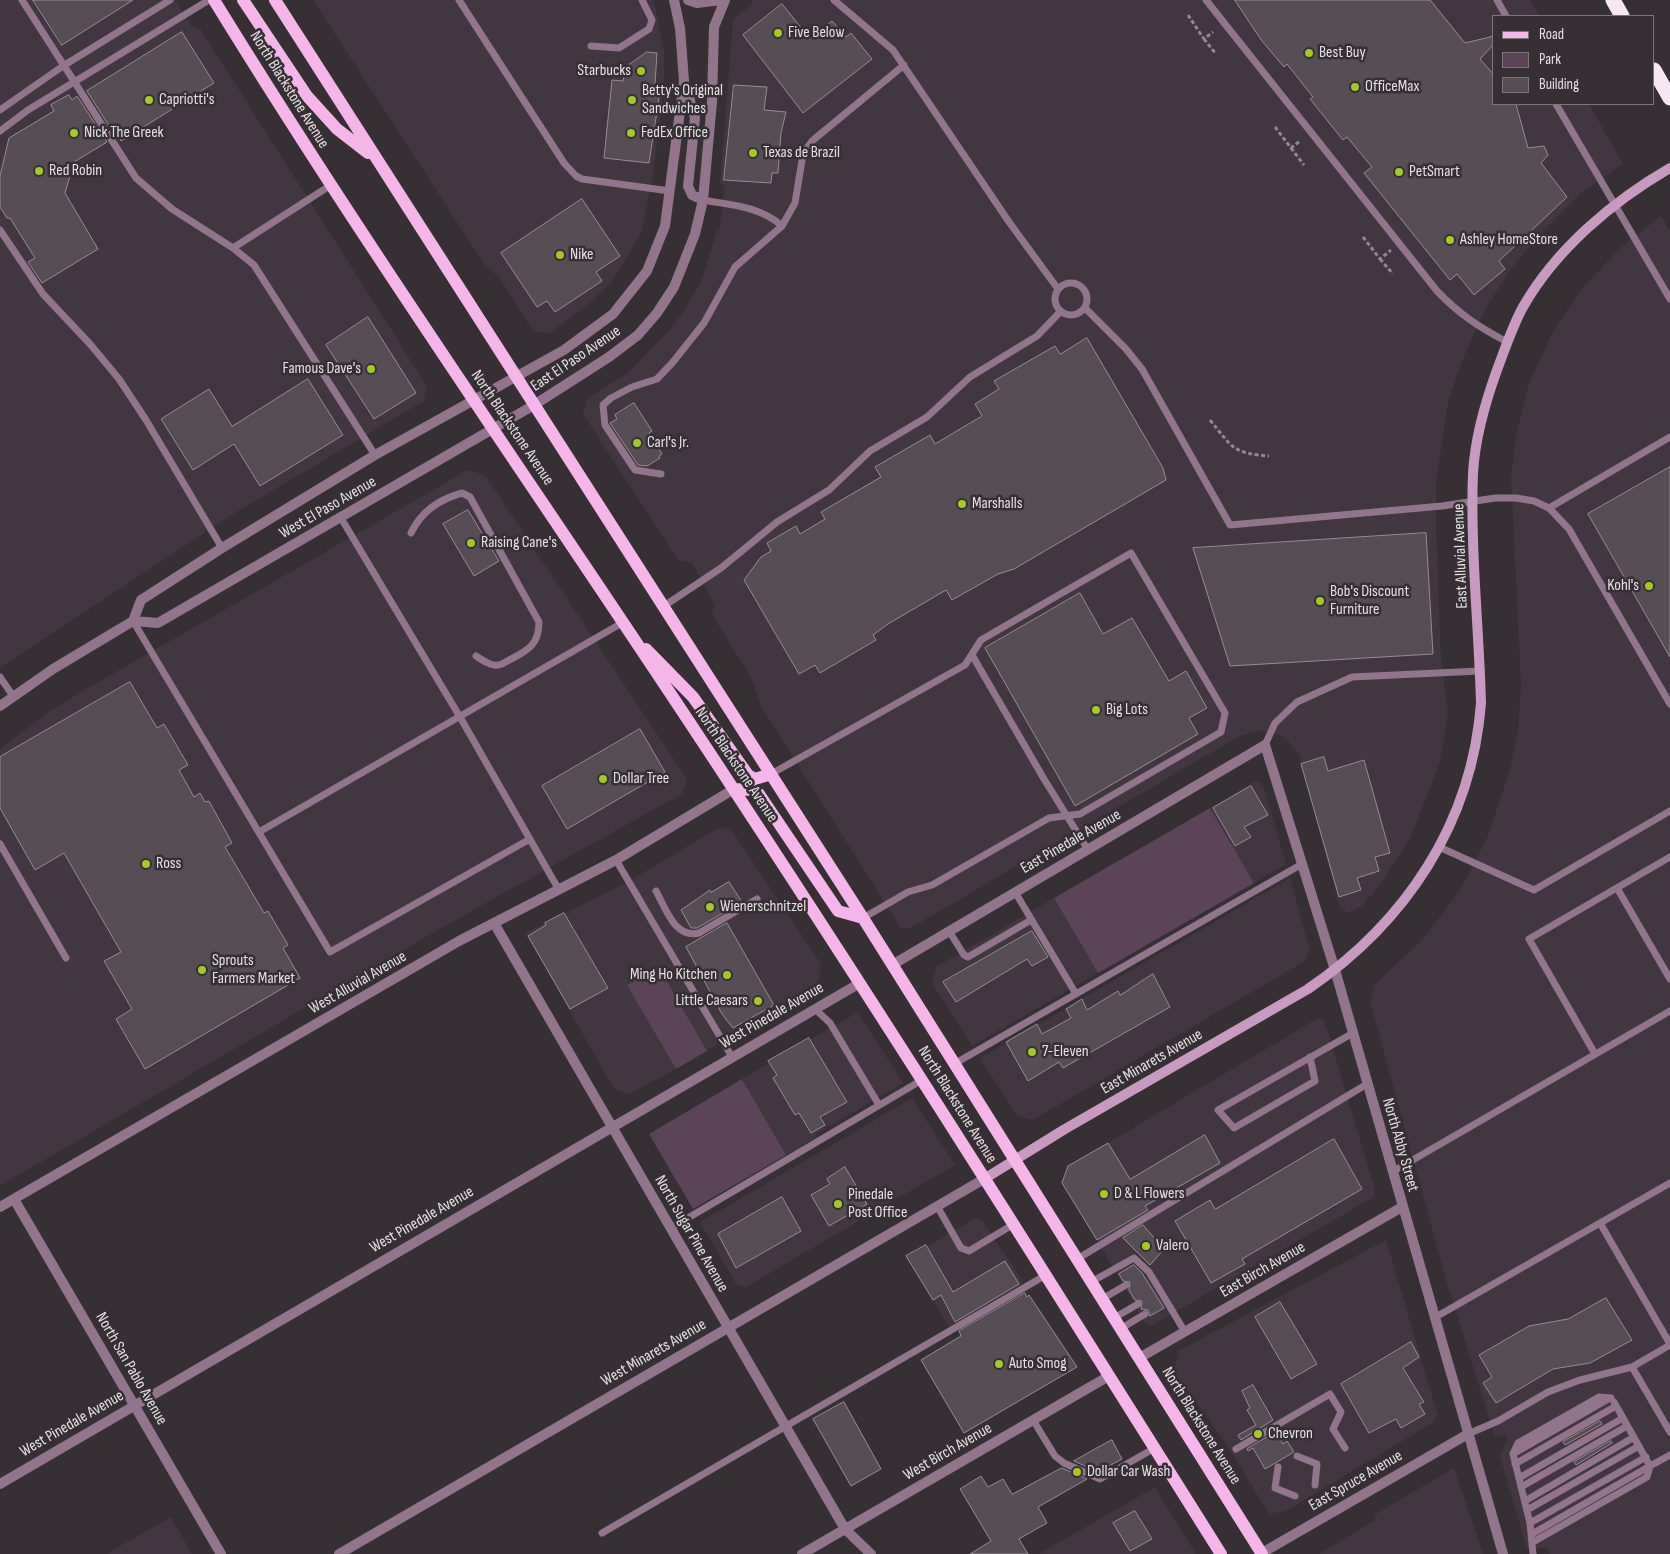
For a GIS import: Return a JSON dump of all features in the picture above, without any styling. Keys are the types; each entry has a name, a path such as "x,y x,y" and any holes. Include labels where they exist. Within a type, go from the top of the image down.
{"highway":[{"path":"1613,0 1621,15"},
{"path":"1655,72 1670,98"}],"main road":[{"name":"North Blackstone Avenue","path":"214,0 331,185 622,624 734,789 860,983 1221,1554"},
{"path":"243,0 307,96 337,129 376,159"},
{"name":"North Blackstone Avenue","path":"274,0 863,918 1261,1554"},
{"name":"East Alluvial Avenue","path":"1335,970 1367,943 1399,908 1438,847 1466,788 1479,735 1480,672 1473,501 1474,471 1484,406 1507,342 1523,307 1544,277 1582,234 1614,205 1670,168"},
{"path":"622,624 693,697 748,775 755,779 771,774"},
{"path":"734,789 752,790 759,794 838,911 863,918"},
{"name":"East Minarets Avenue","path":"984,1179 1308,989 1335,970"}],"street":[{"name":"East El Paso Avenue","path":"516,377 591,332 614,314 632,293 658,249 665,226 684,81 680,28 674,0"},
{"path":"688,0 697,3 720,0"},
{"name":"East El Paso Avenue","path":"534,405 609,358 638,335 657,313 674,287 695,234 703,200 712,102 714,27 725,0"},
{"path":"684,81 695,118 688,186 692,195 703,200"},
{"name":"West El Paso Avenue","path":"516,377 375,455 222,548 141,600 133,621 158,623 534,405"},
{"path":"0,706 133,621"},
{"name":"East Pinedale Avenue","path":"892,965 1265,746"},
{"name":"North Abby Street","path":"1265,746 1335,970 1503,1554"},
{"name":"West Alluvial Avenue","path":"0,1207 494,923 616,860 734,789"},
{"name":"North Sugar Pine Avenue","path":"494,923 845,1529 871,1554"},
{"name":"West Pinedale Avenue","path":"0,1484 860,983"},
{"name":"West Minarets Avenue","path":"339,1554 984,1179"},
{"name":"North San Pablo Avenue","path":"14,1199 221,1554"},
{"name":"East Birch Avenue","path":"1139,1358 1402,1207"},
{"name":"West Birch Avenue","path":"802,1554 1109,1376"},
{"name":"East Spruce Avenue","path":"1261,1554 1468,1434"}],"lane":[{"path":"22,0 128,166 146,189 172,209 233,248 254,265 263,276 375,455"},
{"path":"0,110 63,66 170,0"},
{"path":"0,131 28,110 209,0"},
{"path":"459,0 564,163 576,176 591,181 670,190"},
{"path":"591,46 619,48 649,29 652,20 642,0"},
{"path":"834,0 883,40 904,65 1009,222 1058,289"},
{"path":"1206,0 1437,291 1456,311 1472,323 1507,342"},
{"path":"1496,0 1505,15"},
{"path":"661,474 635,470 606,424 602,411 603,405 611,398 632,387 657,379 673,362 704,323 735,267 782,226 795,203 802,160 809,145 832,123 904,65"},
{"path":"1557,105 1670,298"},
{"path":"233,248 331,185"},
{"path":"703,200 756,210 770,216 782,226"},
{"path":"0,230 43,294 90,344 119,380 146,420 222,548"},
{"path":"1068,283 1078,284 1086,292 1087,303 1085,308 1081,312 1072,315 1061,311 1055,298 1058,289 1068,283"},
{"path":"1085,308 1126,349 1142,369 1230,525 1442,506 1473,501 1516,498 1534,501 1549,508 1573,536 1670,704"},
{"path":"664,606 721,568 777,522 829,490 870,451 927,417 970,377 1037,336 1061,311"},
{"path":"1549,508 1670,437"},
{"path":"412,532 418,518 424,512 462,493 470,497 539,622 539,634 533,646 502,664 498,666 492,665 476,656"},
{"path":"341,518 460,717 559,890"},
{"path":"771,774 965,665 981,640 1131,553 1225,713 1221,732 1080,814 1049,818 932,885 908,892 863,918"},
{"path":"133,621 330,952 530,839"},
{"path":"259,832 622,624"},
{"path":"972,655 1066,816 1088,850"},
{"path":"1265,746 1275,724 1297,702 1352,677 1480,672"},
{"path":"0,677 13,696"},
{"path":"1438,847 1534,890 1670,811"},
{"path":"0,844 66,958"},
{"path":"1595,1054 1529,939 1670,857"},
{"path":"616,860 732,1057"},
{"path":"954,1064 1302,864"},
{"path":"1617,888 1670,979"},
{"path":"656,891 675,924 682,933 690,936 699,933 757,899"},
{"path":"1015,892 1076,994"},
{"path":"949,931 964,955 968,957 1031,920"},
{"path":"815,1009 830,1023 879,1105"},
{"path":"1392,1172 1670,1011"},
{"path":"1310,1057 1316,1081 1234,1128 1218,1110 1227,1106 1310,1057 1353,1033"},
{"path":"671,1228 922,1080"},
{"path":"1077,1259 1367,1084"},
{"path":"1434,1318 1670,1183"},
{"path":"937,1206 961,1248 969,1251 1014,1224"},
{"path":"1468,1434 1563,1385 1632,1367 1670,1345 1600,1223"},
{"path":"1092,1282 1134,1258 1185,1332"},
{"path":"602,1532 1046,1275"},
{"path":"1102,1299 1126,1286"},
{"path":"1117,1324 1138,1304"},
{"path":"1117,1324 1145,1314"},
{"path":"1632,1367 1670,1432"},
{"path":"1236,1449 1330,1394 1341,1412 1333,1429 1345,1448"},
{"path":"1532,1538 1647,1477 1650,1466 1646,1457 1611,1398 1599,1396 1518,1444 1513,1454 1530,1523 1532,1554"},
{"path":"1515,1464 1616,1406"},
{"path":"1519,1478 1623,1418"},
{"path":"1033,1420 1056,1456 1064,1463 1100,1478 1154,1448"},
{"path":"1521,1487 1627,1426"},
{"path":"1525,1501 1634,1437"},
{"path":"1527,1510 1639,1446"},
{"path":"1650,1466 1670,1455"},
{"path":"1297,1456 1317,1464 1315,1485"},
{"path":"1530,1523 1646,1457"},
{"path":"1278,1467 1275,1488 1295,1496"}],"path":[{"path":"1188,15 1216,54"},
{"path":"1204,39 1213,32"},
{"path":"1275,127 1304,165"},
{"path":"1291,148 1300,141"},
{"path":"1363,237 1393,274"},
{"path":"1380,258 1391,250"},
{"path":"1210,420 1224,438 1241,453 1269,456"}],"shaded area":[{"path":"0,0 176,0 191,26 201,30 427,386 424,401 233,514 0,668"},
{"path":"313,0 654,0 664,51 664,85 654,169 641,234 613,280 589,304 548,334 533,331 498,276 486,267"},
{"path":"753,0 1530,0 1539,15 1492,15 1492,105 1590,105 1623,164 1580,194 1542,232 1510,270 1485,310 1462,361 1448,402 1436,483 1441,658 1448,714 1440,762 1411,837 1384,879 1362,906 1349,913 1340,909 1299,754 1285,738 1277,734 1259,731 1240,736 909,929 900,927 761,706 752,679 712,615 714,605 692,563 678,560 583,414 587,399 630,371 672,327 688,305 702,279 717,230 720,228 724,187 720,183 733,19 752,5"},
{"path":"1661,216 1670,231 1670,1554 1550,1554 1548,1548 1527,1549 1500,1456 1507,1439 1506,1434 1495,1437 1446,1280 1370,1001 1375,984 1423,939 1460,890 1488,836 1510,770 1518,730 1521,683 1511,477 1517,431 1528,386 1552,333 1581,290 1620,248"},
{"path":"468,470 485,475 687,779 682,794 443,927 0,1186 0,749 47,713 88,688"},
{"path":"1254,782 1259,782 1264,787 1286,864 1254,883 1210,808"},
{"path":"718,828 731,829 821,964 818,983 707,1051 658,967 627,984 676,1069 629,1094 614,1089 525,933 629,881"},
{"path":"1290,878 1310,949 1305,961 1033,1120 1017,1116 980,1058"},
{"path":"1054,898 1098,973 972,1046 932,983 936,967"},
{"path":"858,1012 903,1083 816,1134 817,1137 786,1155 742,1079"},
{"path":"1318,1018 1325,1022 1375,1190 1374,1197 1151,1326 1146,1324 1097,1240 1147,1209 1108,1143"},
{"path":"912,1098 955,1165 746,1287 736,1284 700,1222"},
{"path":"975,1218 981,1219 1024,1283 949,1327 909,1258"},
{"path":"1386,1240 1438,1416 1434,1422 1286,1511 1269,1514 1227,1445 1174,1372 1178,1351"},
{"path":"1454,1468 1483,1554 1319,1554 1375,1520 1374,1515"},
{"path":"1155,1487 1196,1554 1039,1554"},
{"path":"171,1517 192,1554 107,1554 111,1551"}],"green space":[{"path":"1210,808 1254,883 1098,973 1054,898"},
{"path":"658,966 707,1051 676,1069 627,985"},
{"path":"742,1079 786,1155 693,1209 649,1134"}],"building":[{"path":"33,0 133,0 62,45"},
{"path":"1235,0 1430,0 1465,43 1492,36 1492,46 1480,59 1492,73 1492,105 1516,105 1528,148 1544,146 1548,155 1541,163 1567,197 1499,261 1505,269 1474,295 1457,274 1450,280 1364,173 1372,167 1347,137 1343,140 1310,99 1313,97 1287,64 1284,67 1262,41"},
{"path":"782,4 807,35 815,29 818,32 832,21 846,37 851,33 872,59 803,113 743,35"},
{"path":"182,32 214,83 121,141 118,135 116,137 87,91"},
{"path":"647,52 657,53 655,84 661,85 649,163 604,158 612,80 623,81 626,67"},
{"name":"Texas de Brazil","path":"734,85 767,87 764,110 786,112 781,133 778,173 772,173 771,183 724,180"},
{"path":"69,95 72,100 77,96 107,142 74,162 65,193 98,249 42,283 28,262 35,258 10,218 7,218 0,207 0,176 9,138 54,111 51,105"},
{"name":"Nike","path":"582,199 620,256 596,272 602,281 555,312 547,301 537,307 501,253"},
{"name":"Famous Dave's","path":"368,317 416,393 374,419 326,345"},
{"path":"1087,338 1163,468 1166,480 1014,569 998,574 952,600 946,590 888,624 873,635 876,640 820,673 815,665 799,674 744,580 761,557 771,551 767,543 796,526 800,534 825,519 821,512 881,477 875,467 930,435 935,444 982,416 975,404 999,389 994,381 1055,346 1060,354"},
{"path":"308,379 343,435 260,486 234,444 193,470 161,419 209,389 232,426"},
{"name":"Carl's Jr.","path":"634,403 652,431 649,433 662,454 659,456 660,458 647,466 638,465 610,423 617,419 615,415"},
{"name":"Kohl's","path":"1670,467 1670,657 1588,514"},
{"name":"Raising Cane's","path":"468,510 499,561 474,576 443,524"},
{"name":"Bob's Discount Furniture","path":"1426,533 1433,654 1230,666 1193,548"},
{"path":"1080,593 1103,634 1132,618 1169,681 1186,671 1207,708 1189,718 1198,734 1075,806 985,648"},
{"path":"130,682 157,728 164,724 188,765 179,770 194,797 200,793 205,802 209,801 232,843 225,847 264,913 268,911 288,945 283,948 300,978 145,1069 116,1019 132,1009 104,961 121,952 64,853 35,870 0,808 0,757"},
{"name":"Dollar Tree","path":"640,729 665,772 567,829 542,786"},
{"path":"1324,757 1328,771 1364,760 1390,853 1375,857 1379,871 1357,878 1361,890 1339,897 1301,764"},
{"path":"1251,786 1268,815 1244,827 1251,837 1235,846 1213,808"},
{"name":"Wienerschnitzel","path":"729,882 742,902 697,928 691,928 681,910 710,890 711,892"},
{"path":"564,913 608,988 570,1009 528,936 546,925 545,923"},
{"path":"727,923 774,1005 733,1028 722,1014 686,947"},
{"path":"1032,931 1048,957 1032,966 1027,959 956,1002 943,982"},
{"path":"1153,974 1170,1007 1063,1068 1059,1062 1028,1081 1006,1042 1037,1024 1042,1034 1071,1018 1066,1009 1082,999 1087,1010 1118,991 1120,995"},
{"path":"809,1038 847,1102 820,1117 825,1125 811,1133 799,1113 795,1115 773,1078 777,1075 768,1061"},
{"name":"D & L Flowers","path":"1205,1135 1220,1163 1145,1206 1148,1210 1097,1240 1062,1183 1068,1166 1108,1143 1130,1179"},
{"path":"1334,1139 1362,1189 1242,1259 1245,1264 1211,1283 1175,1221 1210,1200 1215,1209"},
{"path":"845,1167 867,1204 829,1226 811,1195 830,1184 827,1179"},
{"path":"782,1197 801,1231 736,1268 718,1234"},
{"name":"Valero","path":"1143,1225 1164,1249 1150,1265 1123,1238"},
{"path":"926,1245 953,1292 1005,1261 1019,1284 955,1322 941,1295 933,1300 906,1256"},
{"name":"Valero","path":"1134,1265 1142,1273 1164,1308 1150,1316 1148,1310 1141,1309 1142,1301 1135,1300 1129,1290 1130,1282 1123,1281 1119,1274"},
{"name":"Auto Smog","path":"1025,1293 1027,1297 1029,1295 1077,1367 964,1433 921,1360 961,1336 959,1331"},
{"path":"1606,1298 1632,1340 1590,1363 1553,1369 1496,1403 1483,1383 1492,1377 1479,1355 1529,1326 1568,1319"},
{"path":"1280,1302 1317,1364 1291,1379 1255,1317"},
{"path":"1411,1342 1419,1357 1403,1368 1424,1402 1419,1404 1425,1414 1401,1428 1396,1419 1369,1433 1341,1384"},
{"path":"1253,1385 1273,1420 1241,1440 1238,1435 1256,1425 1247,1410 1250,1408 1242,1391"},
{"path":"844,1402 881,1469 851,1486 813,1419"},
{"path":"1600,1421 1602,1424 1565,1445 1563,1442"},
{"path":"1276,1432 1283,1444 1287,1441 1294,1452 1265,1469 1253,1448 1248,1451 1247,1449"},
{"path":"1112,1440 1122,1459 1098,1472 1074,1461"},
{"path":"1611,1441 1612,1443 1576,1465 1574,1462"},
{"path":"1062,1468 1087,1479 1038,1507 1047,1523 1019,1539 1028,1554 970,1554 991,1541 960,1489 981,1476 988,1487 1003,1479 1012,1494"},
{"path":"1135,1511 1152,1539 1130,1551 1113,1523"}],"place":[{"name":"Five Below","path":"778,33"},
{"name":"Best Buy","path":"1309,53"},
{"name":"Starbucks","path":"641,71"},
{"name":"OfficeMax","path":"1355,87"},
{"name":"Capriotti's","path":"149,100"},
{"name":"Betty's Original Sandwiches","path":"632,100"},
{"name":"Nick The Greek","path":"74,133"},
{"name":"FedEx Office","path":"631,133"},
{"name":"Texas de Brazil","path":"753,153"},
{"name":"Red Robin","path":"39,171"},
{"name":"PetSmart","path":"1399,172"},
{"name":"Ashley HomeStore","path":"1450,240"},
{"name":"Nike","path":"560,255"},
{"name":"Famous Dave's","path":"371,369"},
{"name":"Carl's Jr.","path":"637,443"},
{"name":"Marshalls","path":"962,504"},
{"name":"Raising Cane's","path":"471,543"},
{"name":"Kohl's","path":"1649,586"},
{"name":"Bob's Discount Furniture","path":"1320,601"},
{"name":"Big Lots","path":"1096,710"},
{"name":"Dollar Tree","path":"603,779"},
{"name":"Ross","path":"146,864"},
{"name":"Wienerschnitzel","path":"710,907"},
{"name":"Sprouts Farmers Market","path":"202,970"},
{"name":"Ming Ho Kitchen","path":"727,975"},
{"name":"Little Caesars","path":"758,1001"},
{"name":"7-Eleven","path":"1032,1052"},
{"name":"D & L Flowers","path":"1104,1194"},
{"name":"Pinedale Post Office","path":"838,1204"},
{"name":"Valero","path":"1146,1246"},
{"name":"Auto Smog","path":"999,1364"},
{"name":"Chevron","path":"1258,1434"},
{"name":"Dollar Car Wash","path":"1077,1472"}]}
